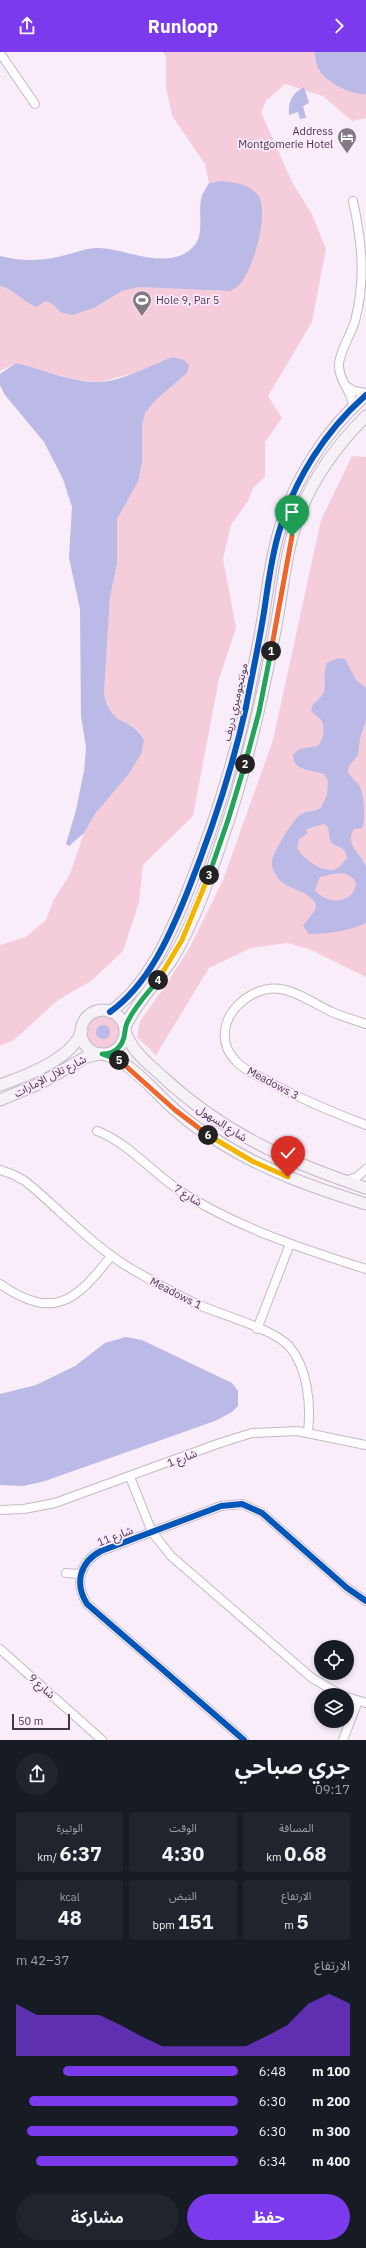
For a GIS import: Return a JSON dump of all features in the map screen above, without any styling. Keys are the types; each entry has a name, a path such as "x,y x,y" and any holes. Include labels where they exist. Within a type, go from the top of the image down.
{"street":[{"path":"0,53 35,104"},
{"path":"353,201 360,235 363,270 358,310 339,362 339,370 350,393 354,406"},
{"path":"346,385 354,391 366,394"},
{"name":"مونتجوميري دريف","path":"110,1012 125,1001 146,973 170,935 179,915 215,817 246,708 279,532 289,502 303,474 324,441 366,394"},
{"path":"125,1029 119,1017 104,1010 92,1014 87,1018 82,1029 86,1045 101,1054 114,1052 119,1048 125,1029 171,961 195,912 228,820 259,712 292,536 302,508 316,481 332,456 366,416"},
{"name":"Meadows 3","path":"366,1024 332,1012 288,990 276,989 251,995 241,1003 228,1019 224,1039 235,1061 245,1069 303,1099 366,1125"},
{"name":"شارع تلال الإمارات","path":"0,1085 34,1071 65,1054 76,1043 82,1029"},
{"name":"شارع السهول","path":"125,1029 130,1044 139,1055 187,1100 210,1117 260,1146 345,1181 366,1188"},
{"name":"شارع السهول","path":"101,1054 124,1063 175,1110 225,1146 286,1176 366,1204"},
{"name":"شارع تلال الإمارات","path":"0,1100 41,1083 86,1057 101,1054"},
{"name":"شارع 7","path":"96,1131 116,1140 167,1182 199,1202 290,1244 366,1269"},
{"path":"345,1181 358,1177 366,1169"},
{"name":"Meadows 1","path":"0,1170 25,1181 111,1256 188,1300 281,1340 297,1359 309,1398 308,1432"},
{"path":"257,1329 290,1244"},
{"path":"0,1284 22,1298 33,1302 55,1303 76,1295 85,1288 111,1256"},
{"name":"شارع 1","path":"0,1510 24,1509 49,1505 130,1477 220,1443 252,1433 280,1431 308,1432 366,1446"},
{"path":"130,1477 152,1532 170,1556 312,1678 329,1688"},
{"name":"شارع 11","path":"80,1574 88,1560 94,1555 221,1506 235,1504 249,1506 262,1513 347,1588 366,1601"},
{"path":"66,1573 80,1574 80,1590 87,1604 244,1740"},
{"name":"شارع 9","path":"0,1648 102,1740"},
{"path":"344,1740 362,1702"}],"shaded area":[{"path":"163,52 366,52 366,118 352,121 323,96 285,84 266,101 261,112 292,182 312,214 326,249 312,322 268,396 282,418 265,442 265,477 253,488 248,501 231,525 223,559 236,628 219,679 193,816 143,865 139,902 123,951 91,981 58,1000 14,1040 0,1046 0,945 26,937 46,920 53,901 70,874 84,833 95,814 128,775 144,740 139,731 131,725 118,720 111,713 104,694 110,597 117,564 117,519 138,482 142,463 142,426 145,413 157,399 187,373 126,375 101,382 76,380 16,363 0,371 0,286 10,290 31,305 36,307 46,301 54,305 60,312 94,308 122,291 140,287 211,288 219,292 221,181 209,183 205,164 172,116 166,87 166,57"},
{"path":"352,456 366,457 366,977 309,949 287,943 251,948 209,968 156,1055 137,1037 140,1021 166,985 190,947 223,880 273,740 321,520"},
{"path":"101,1015 107,1015 111,1016 118,1022 121,1032 120,1039 114,1046 107,1049 101,1049 97,1048 90,1042 87,1035 87,1029 88,1025 94,1018"}],"water":[{"path":"314,52 366,52 366,94 354,93 340,87 322,75 318,68"},
{"path":"304,87 309,103 303,106 306,118 300,119 298,112 289,115 289,106 296,92"},
{"path":"221,181 246,186 254,191 258,195 261,203 262,215 258,242 249,269 244,279 238,286 230,291 140,287 122,291 94,308 72,315 60,312 54,305 46,301 36,307 31,305 10,290 0,286 0,256 35,260 96,248 158,258 171,258 183,254 193,247 199,237 200,206 204,191 209,183"},
{"path":"173,357 184,360 189,365 187,373 157,399 145,413 142,426 142,463 138,482 117,519 117,564 110,597 104,694 112,713 117,718 139,732 144,740 141,754 128,775 95,814 84,833 69,846 66,844 76,810 84,771 86,747 81,716 80,609 69,558 72,507 63,479 44,442 5,395 0,385 0,374 16,363 68,378 89,382 100,382 128,376"},
{"path":"338,658 345,659 356,680 366,688 366,720 360,738 358,755 349,766 348,772 360,787 363,802 364,819 362,828 354,829 351,835 351,840 354,849 366,867 366,923 338,932 309,934 303,926 315,910 316,904 309,896 283,883 274,871 272,862 279,844 297,818 303,813 321,808 327,795 328,781 324,774 300,767 296,764 293,755 299,749 318,746 321,741 324,730 323,723 311,711 313,704 323,694 325,685 325,669 327,663","holes":["324,824 328,827 330,840 332,843 342,849 347,858 334,870 316,866 303,856 297,848 299,839 307,834 307,829","344,873 353,878 356,884 354,891 345,899 332,900 320,895 315,890 320,877"]},
{"path":"100,1025 106,1025 110,1029 110,1035 106,1039 100,1039 96,1035 96,1029"},
{"path":"126,1337 142,1340 232,1383 238,1391 238,1406 232,1412 215,1421 45,1481 23,1486 0,1485 0,1394 36,1385 75,1366 105,1343"}],"cycle path":[{"path":"110,1012 124,1001 136,988 157,958 173,925 196,870 228,778 246,707 274,552 285,513 302,475 324,440 337,424 366,395"},
{"path":"244,1740 87,1604 83,1596 80,1581 81,1574 88,1561 101,1551 221,1506 242,1504 262,1513 347,1588 366,1601"}],"place":[{"name":"Address Montgomerie Hotel","path":"347,154"},
{"name":"Hole 9, Par 5","path":"142,317"}],"route":[{"path":"288,1177 252,1161 218,1142 175,1110 154,1092 134,1071 119,1059 102,1054 114,1052 119,1048 125,1037 125,1027 129,1018 171,961 192,919 211,870 244,769 259,712 292,536"}]}
